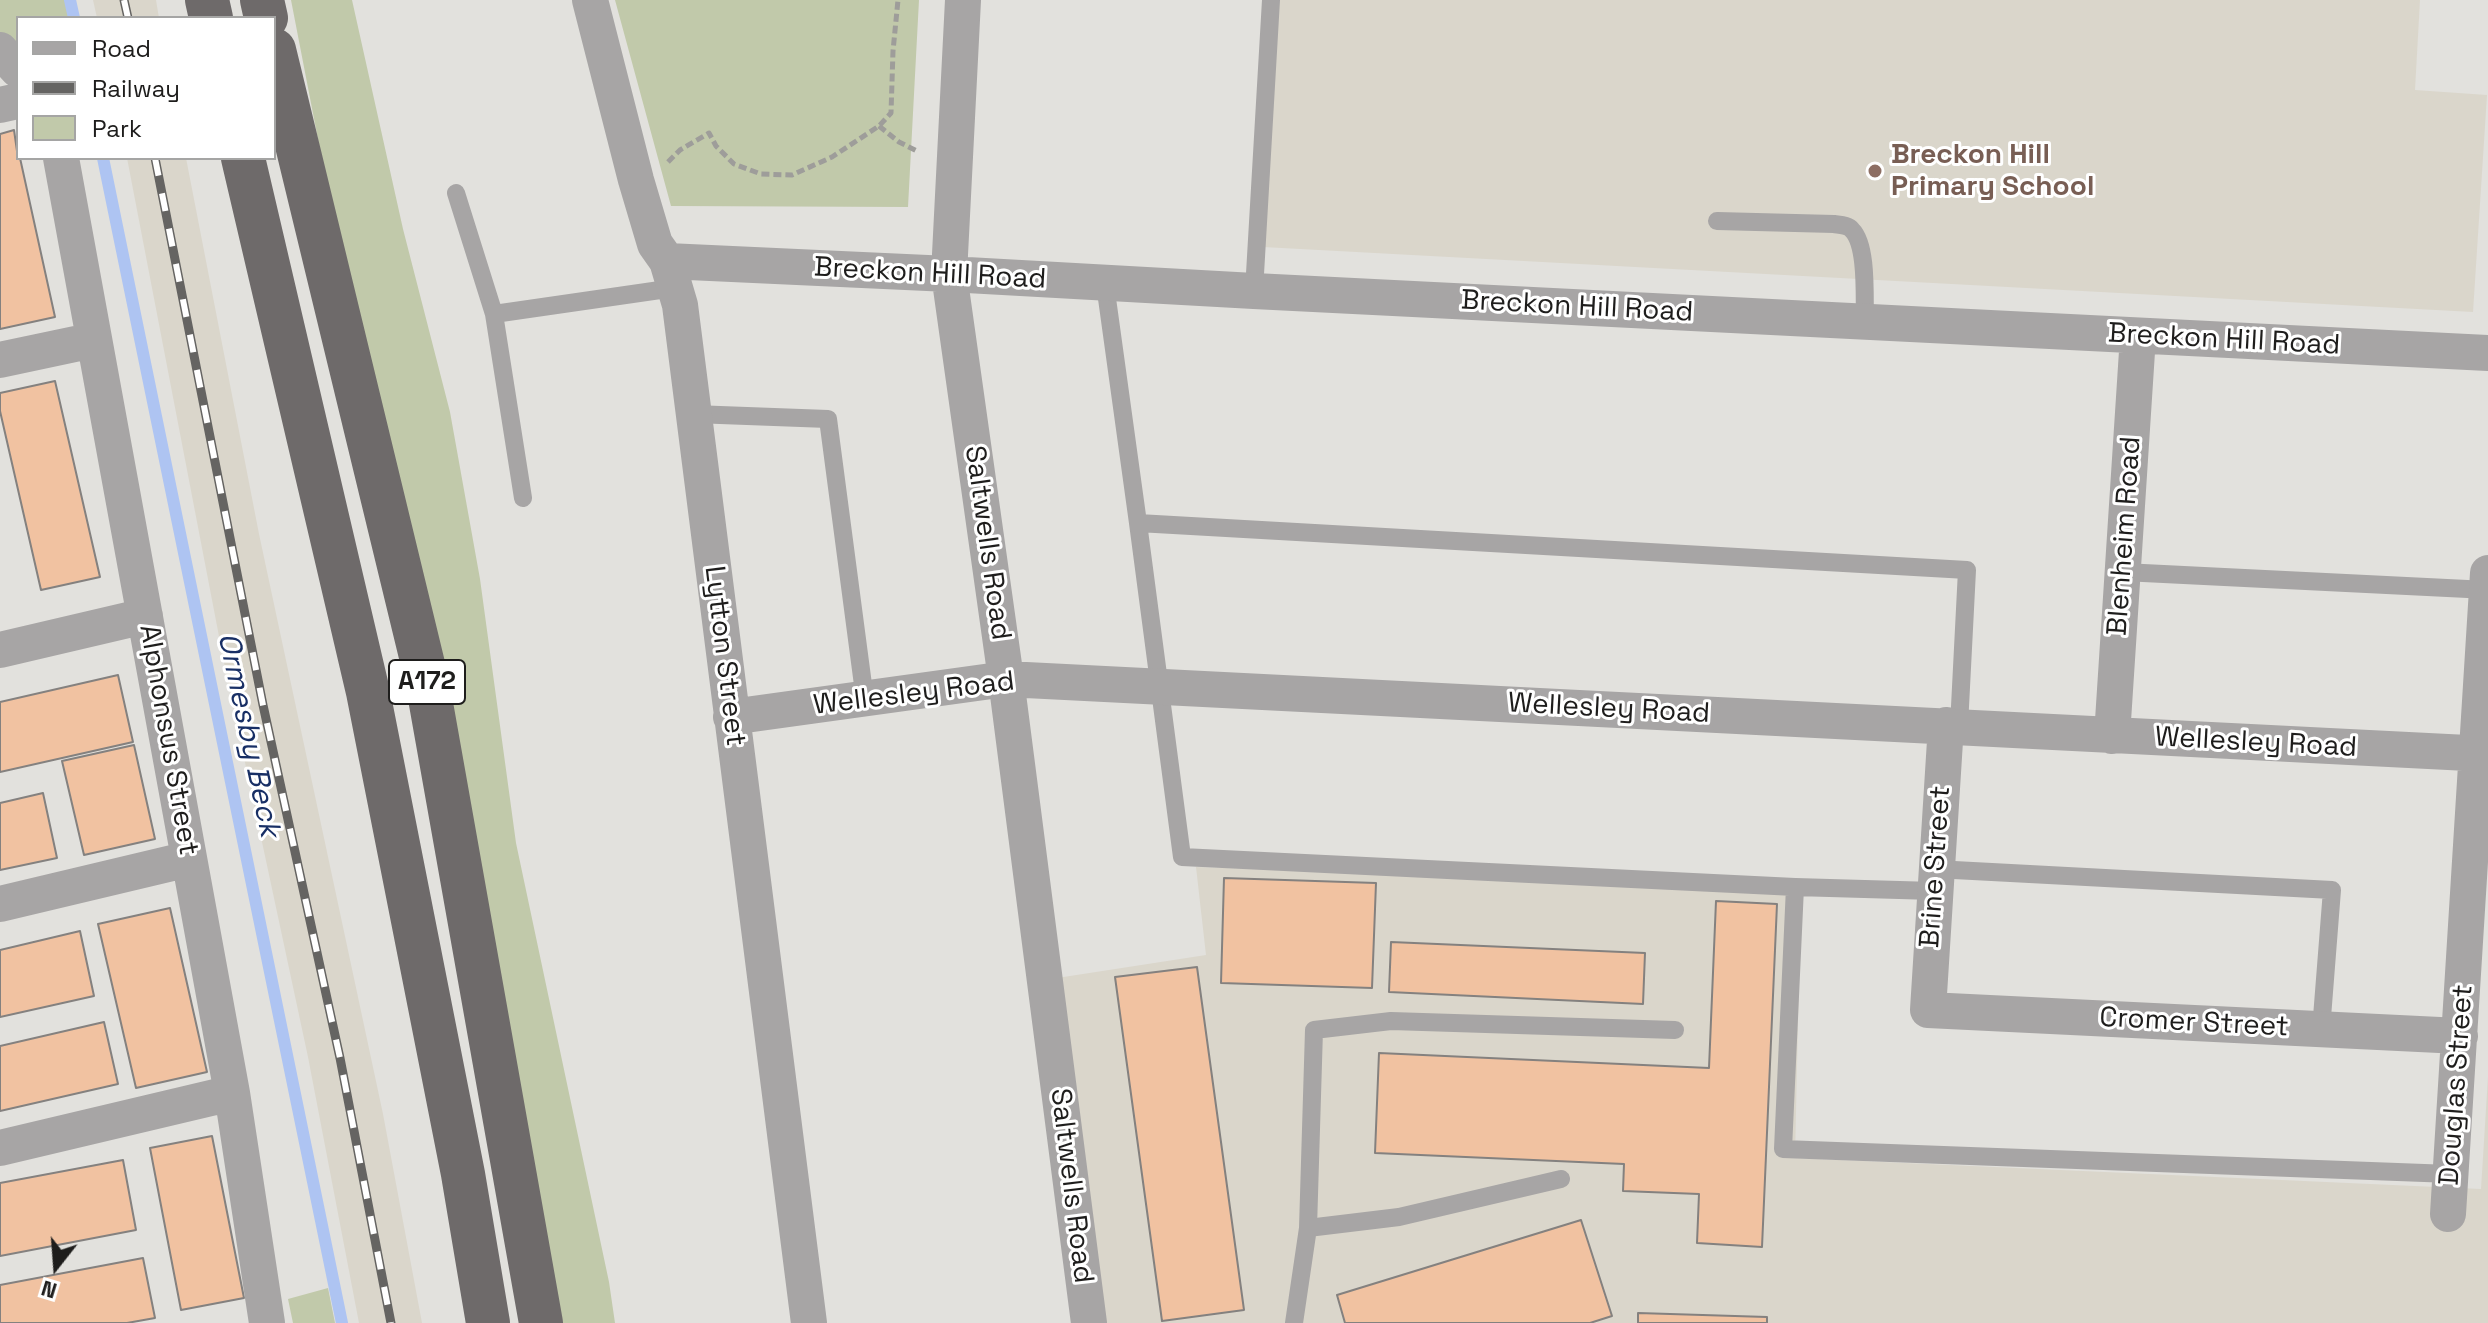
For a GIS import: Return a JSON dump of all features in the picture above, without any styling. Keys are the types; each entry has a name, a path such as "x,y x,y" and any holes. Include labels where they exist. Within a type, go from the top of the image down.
{"highway":[{"name":"A172","path":"276,58 427,681 541,1323"},
{"name":"A172","path":"243,160 368,692 463,1174 488,1323"}],"street":[{"name":"Lytton Street","path":"590,0 636,180 655,244 670,274 680,305 809,1323"},
{"name":"Saltwells Road","path":"963,0 949,274 1006,679 1089,1323"},
{"path":"0,50 16,68"},
{"name":"Alphonsus Street","path":"61,160 232,1093 267,1323"},
{"name":"Breckon Hill Road","path":"670,274 949,274 2488,353"},
{"name":"Blenheim Road","path":"2112,736 2138,336"},
{"path":"0,360 94,340"},
{"name":"Douglas Street","path":"2448,1214 2483,754 2488,585"},
{"path":"0,650 145,616"},
{"name":"Wellesley Road","path":"731,717 1006,679 2483,754"},
{"name":"Brine Street","path":"1928,1010 1935,880 1952,726"},
{"path":"0,904 189,859"},
{"name":"Cromer Street","path":"1928,1010 2460,1036"},
{"path":"0,1148 232,1093"}],"lane":[{"path":"1254,291 1271,0"},
{"path":"456,193 494,314 523,498"},
{"path":"1717,221 1834,224 1852,230 1861,252 1865,321"},
{"path":"494,314 670,274"},
{"path":"1105,284 1182,857 1795,887 1935,880 2332,890 2321,1030"},
{"path":"693,414 828,419 865,700"},
{"path":"1138,523 1967,570 1952,726"},
{"path":"2123,572 2488,585"},
{"path":"1795,887 1783,1149 2451,1174"},
{"path":"1294,1323 1308,1228 1314,1030 1391,1021 1675,1030"},
{"path":"1308,1228 1399,1217 1561,1179"}],"path":[{"path":"636,180 660,169 680,150 709,133 716,146 734,164 761,174 792,175 832,157 879,126 891,113 898,0"}],"shaded area":[{"path":"93,0 156,0 159,16 97,16"},
{"name":"Breckon Hill Primary School","path":"1279,0 2420,0 2415,90 2487,95 2473,312 1263,247"},
{"path":"127,160 186,160 259,534 383,1114 422,1323 359,1323 308,1057 228,683"},
{"path":"1196,867 1801,886 1795,1158 2481,1189 2488,1077 2488,1323 1079,1323 1057,978 1206,955"}],"green space":[{"path":"0,0 68,0 71,16 16,16 16,45 0,38"},
{"path":"291,0 352,0 403,229 450,412 480,579 516,843 609,1282 615,1323 563,1323 335,227"},
{"path":"615,0 919,0 908,207 671,206"},
{"path":"328,1288 335,1323 293,1323 288,1299"}],"building":[{"path":"14,130 16,160 20,160 55,317 0,329 0,134"},
{"path":"55,381 100,577 41,590 0,411 0,393"},
{"path":"118,675 133,742 0,772 0,702"},
{"path":"134,745 155,839 84,855 62,761"},
{"path":"43,793 57,858 0,870 0,803"},
{"path":"1224,878 1376,883 1372,988 1221,983"},
{"path":"1716,901 1777,904 1762,1247 1697,1243 1699,1194 1623,1191 1624,1164 1375,1153 1379,1053 1709,1068"},
{"path":"170,908 207,1072 136,1088 98,924"},
{"path":"80,931 94,996 0,1017 0,950"},
{"path":"1391,942 1645,953 1643,1004 1389,992"},
{"path":"1197,967 1244,1310 1162,1321 1115,977"},
{"path":"104,1022 118,1084 0,1111 0,1046"},
{"path":"212,1136 244,1298 181,1310 150,1148"},
{"path":"123,1160 136,1230 0,1256 0,1183"},
{"path":"1581,1220 1612,1316 1590,1323 1345,1323 1337,1295"},
{"path":"143,1258 155,1318 127,1323 0,1323 0,1285"},
{"path":"1638,1313 1767,1317 1767,1323 1638,1323"}],"waterway":[{"name":"Ormesby Beck","path":"70,0 74,16"},
{"name":"Ormesby Beck","path":"103,160 342,1323"}],"railway":[{"path":"124,0 128,16"},
{"path":"155,160 263,705 340,1058 391,1323"}],"place":[{"name":"Breckon Hill Primary School","path":"1875,171"}]}
